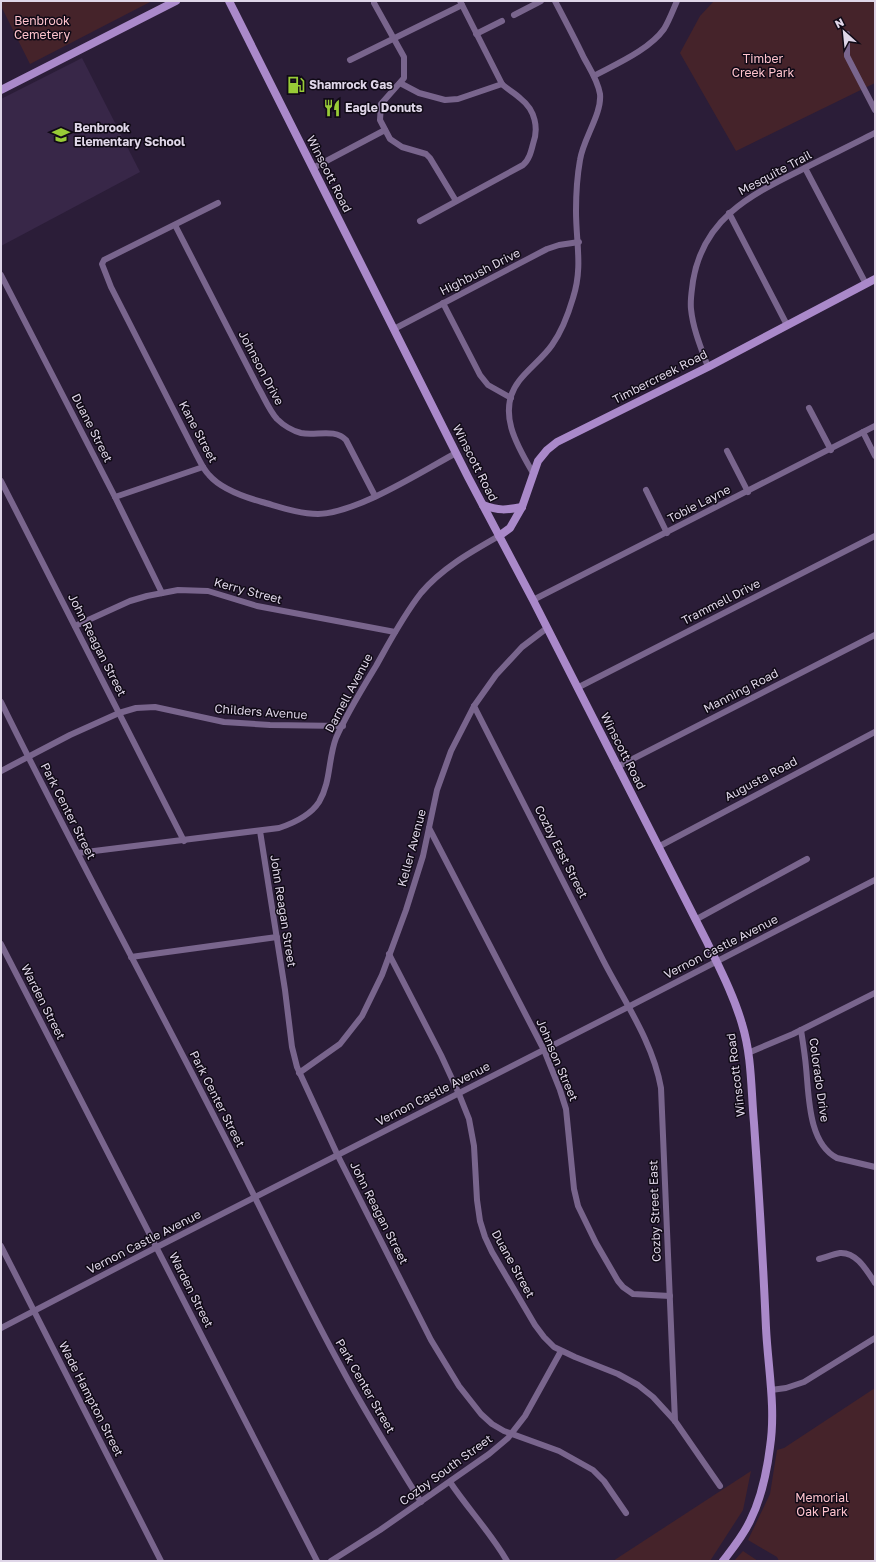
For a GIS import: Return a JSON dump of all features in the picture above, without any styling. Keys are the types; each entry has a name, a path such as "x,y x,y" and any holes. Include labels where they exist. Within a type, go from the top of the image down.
{"main road":[{"path":"1,90 176,1"},
{"name":"Winscott Road","path":"229,1 456,453 533,600 695,920 716,962 742,1024 748,1053 760,1207 766,1330 773,1416 771,1445 765,1475 751,1520 739,1541 723,1561"},
{"name":"Timbercreek Road","path":"499,536 510,528 522,507 538,460 557,442 708,366 875,279"},
{"path":"483,505 497,510 508,510 522,507"}],"street":[{"path":"514,15 541,1"},
{"path":"533,473 511,432 509,410 511,398 519,381 551,346 562,328 569,310 579,268 579,242 576,212 577,178 580,157 600,103 600,92 594,76 555,1"},
{"path":"594,76 646,47 659,36 665,28 677,1"},
{"path":"374,3 404,58 404,78 381,104 380,120 390,139 402,147 426,154 430,158 456,202"},
{"path":"350,60 461,3 502,84 522,99 529,108 536,122 536,134 529,156 523,166 420,221"},
{"path":"476,34 502,21"},
{"path":"848,34 847,56 875,110"},
{"path":"400,83 419,93 445,100 458,99 502,84"},
{"path":"313,168 385,130"},
{"name":"Mesquite Trail","path":"708,366 693,320 691,297 694,274 706,241 729,213 755,194 875,133"},
{"path":"806,168 866,284"},
{"path":"175,225 218,203"},
{"path":"729,213 787,325"},
{"name":"Kane Street","path":"175,225 104,260 102,264 111,287 203,467 215,481 236,493 253,500 287,509 320,514 356,505 456,453"},
{"name":"Johnson Drive","path":"175,225 258,387 273,413 288,427 300,433 315,435 336,433 342,435 375,496"},
{"name":"Highbush Drive","path":"394,330 547,249 559,245 579,242"},
{"name":"Duane Street","path":"1,275 115,497 162,593"},
{"path":"443,303 480,375 488,385 511,398"},
{"path":"809,408 830,450"},
{"name":"Tobie Layne","path":"533,600 748,492 875,426"},
{"path":"863,432 875,456"},
{"path":"727,451 748,492"},
{"path":"115,497 203,467"},
{"name":"John Reagan Street","path":"1,481 184,841"},
{"path":"646,490 667,533"},
{"name":"Darnell Avenue","path":"78,854 279,828 294,823 310,812 318,803 329,778 330,760 336,738 361,691 421,593 447,568 499,536"},
{"name":"Trammell Drive","path":"577,688 875,536"},
{"name":"Kerry Street","path":"75,626 130,601 178,590 208,591 257,606 396,632"},
{"name":"Keller Avenue","path":"300,1073 333,1050 355,1026 371,1000 406,910 423,856 437,790 451,751 474,706 496,675 508,660 522,647 547,628"},
{"name":"Manning Road","path":"617,767 875,635"},
{"name":"Park Center Street","path":"1,702 131,957 220,1127 254,1198 338,1364 421,1502"},
{"name":"Cozby East Street","path":"474,706 628,1007"},
{"name":"Childers Avenue","path":"1,771 70,735 119,713 136,708 155,707 224,722 270,725 343,726"},
{"name":"Augusta Road","path":"658,847 875,732"},
{"name":"Johnson Street","path":"429,828 544,1050 566,1109 574,1189 578,1206 596,1243 618,1281 629,1292 633,1294 670,1296"},
{"name":"John Reagan Street","path":"260,831 292,1047 300,1073 338,1156 431,1340 459,1386 481,1414 492,1424 511,1434 559,1451 593,1470 604,1481 626,1513"},
{"path":"695,920 807,860"},
{"name":"Vernon Castle Avenue","path":"1,1328 875,880"},
{"path":"131,957 276,937"},
{"name":"Warden Street","path":"1,944 317,1561"},
{"name":"Duane Street","path":"389,954 459,1094 469,1119 474,1146 477,1200 480,1221 492,1252 535,1325 554,1347 618,1374 638,1385 653,1397 675,1421 720,1486"},
{"path":"748,1053 801,1030 875,993"},
{"name":"Cozby Street East","path":"628,1007 643,1035 654,1061 661,1088 675,1421"},
{"name":"Colorado Drive","path":"801,1030 805,1052 810,1112 816,1134 832,1156 875,1167"},
{"name":"Wade Hampton Street","path":"1,1246 161,1561"},
{"path":"819,1259 840,1253 853,1256 860,1262 875,1283"},
{"path":"771,1390 786,1388 804,1382 875,1338"},
{"name":"Cozby South Street","path":"332,1561 450,1482 489,1454 511,1434 525,1416 561,1351"},
{"path":"450,1482 469,1510 498,1545 507,1561"}],"shaded area":[{"name":"Benbrook Elementary School","path":"82,58 140,172 1,246 1,99"}],"green space":[{"name":"Benbrook Cemetery","path":"1,1 152,1 30,64 1,6"},
{"name":"Timber Creek Park","path":"714,1 875,1 875,83 736,151 680,53 700,16"},
{"name":"Memorial Oak Park","path":"875,1388 875,1561 779,1561 777,1557 748,1540 770,1494 777,1450 784,1448"},
{"path":"751,1471 743,1510 710,1561 613,1561"},
{"path":"743,1551 758,1561 734,1561"}],"place":[{"name":"Shamrock Gas","path":"296,85"},
{"name":"Eagle Donuts","path":"332,108"},
{"name":"Benbrook Elementary School","path":"61,135"}]}
